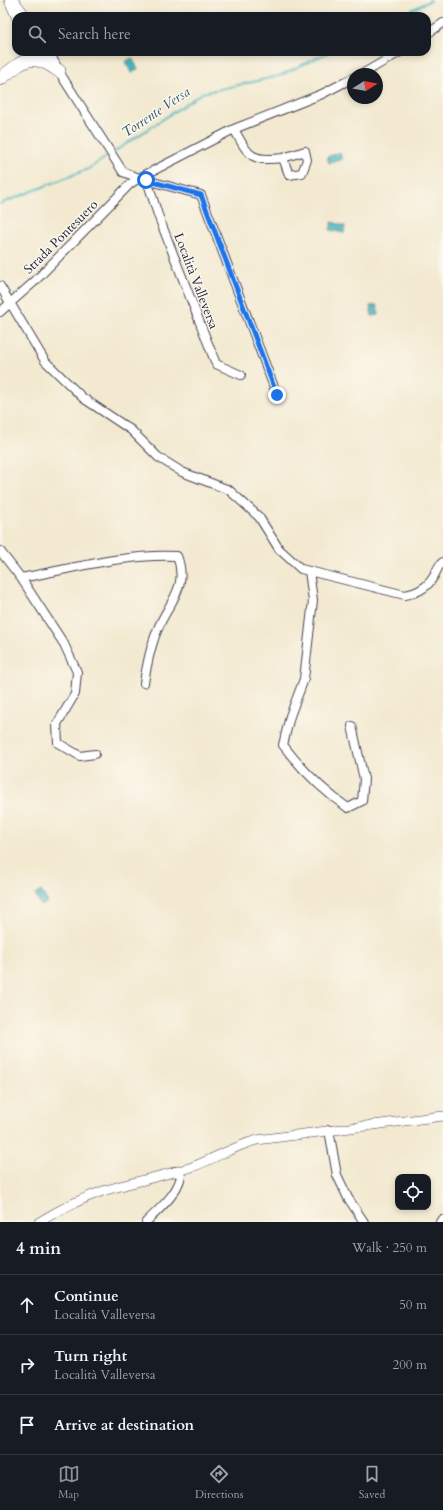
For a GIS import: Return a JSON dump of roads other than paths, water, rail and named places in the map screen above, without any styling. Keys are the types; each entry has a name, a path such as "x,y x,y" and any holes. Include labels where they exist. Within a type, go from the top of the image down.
{"highway":[{"path":"11,0 16,12"},
{"path":"3,77 25,56"},
{"path":"33,56 44,60 59,71"}],"street":[{"path":"14,0 23,12"},
{"path":"431,31 443,23"},
{"path":"51,56 123,172 201,195 277,395"},
{"path":"372,68 393,56"},
{"name":"Strada Pontesuero","path":"0,312 10,304 130,184 143,179 234,129 322,94 347,81"},
{"path":"234,129 247,152 263,160 283,158"},
{"name":"Località Valleversa","path":"143,179 216,364 241,376"},
{"path":"0,286 45,361 83,398 131,430 158,457 182,472 229,490 259,517 279,549 301,569 405,595 419,592 433,578 440,564 443,562"},
{"path":"0,550 21,578 64,644 77,672 75,694 57,724 58,744 80,756 95,754"},
{"path":"21,578 126,559 164,555 177,556 181,568 179,589 160,624 149,653 144,683"},
{"path":"309,571 313,600 304,679 290,716 283,745 302,769 325,792 348,808 362,801 364,779 352,726"},
{"path":"39,1222 62,1208 102,1192 175,1172 205,1162 243,1144 257,1140 443,1116"},
{"path":"329,1130 337,1175 348,1198 364,1222"},
{"path":"146,1222 165,1203 178,1186 181,1176 175,1172"}],"water":[{"path":"132,58 138,69 132,73 125,62"},
{"path":"340,152 342,159 329,163 327,157"},
{"path":"332,222 345,226 344,233 330,230"},
{"path":"377,305 379,315 372,316 370,306"},
{"path":"41,891 48,902 41,906 35,895"}],"waterway":[{"name":"Torrente Versa","path":"408,12 431,0"},
{"name":"Torrente Versa","path":"114,152 202,93 279,76 321,56"},
{"name":"Torrente Versa","path":"0,204 88,169 110,155"}]}
